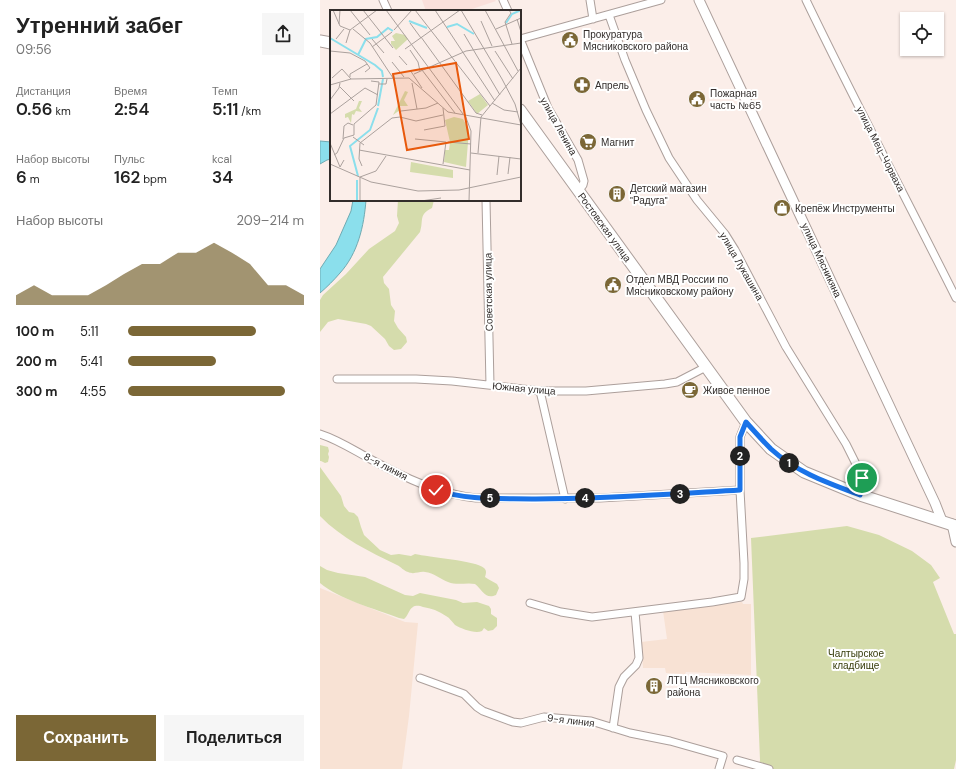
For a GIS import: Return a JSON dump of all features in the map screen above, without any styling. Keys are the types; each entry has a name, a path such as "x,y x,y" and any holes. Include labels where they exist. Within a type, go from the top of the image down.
{"main road":[{"path":"320,41 330,43"},
{"name":"Ростовская улица","path":"521,111 746,422 771,449 793,465 817,478 860,495 950,524"}],"street":[{"path":"383,0 388,10"},
{"path":"503,0 508,10"},
{"path":"590,0 593,19"},
{"path":"521,39 661,0"},
{"name":"улица Мясникяна","path":"699,0 936,503 950,524 956,542"},
{"name":"улица Мец-Чорваха","path":"806,0 956,298"},
{"name":"улица Лукашина","path":"609,15 646,110 669,158 697,200 725,234 735,250 786,347 846,444 861,474 863,483 860,495"},
{"name":"улица Ленина","path":"521,41 548,108 578,160 584,180 583,185 579,190"},
{"name":"Советская улица","path":"486,201 490,385"},
{"name":"Южная улица","path":"337,379 416,379 452,381 540,391 586,391 650,386 677,382 706,367"},
{"path":"540,391 565,499"},
{"path":"530,604 561,612 592,617 741,597 744,579 744,563 740,490 740,437 746,422"},
{"name":"8-я линия","path":"320,434 340,442 411,479 449,494 476,498 565,499 740,490"},
{"path":"613,728 619,687 624,677 636,665 639,658 635,612"},
{"name":"9-я линия","path":"420,678 464,694 483,711 513,722 521,723 551,716 591,721 630,733 670,741 723,756 719,769"},
{"path":"737,760 769,769"}],"shaded area":[{"path":"422,0 496,1 469,10 426,10"},
{"path":"320,588 405,622 418,623 402,769 320,769"},
{"path":"742,602 743,604 751,604 751,675 686,672 685,674 666,673 665,668 643,668 641,642 667,639 663,611"}],"green space":[{"path":"398,201 434,201 432,208 425,213 422,218 420,232 383,277 384,283 389,289 391,305 395,311 394,321 406,337 407,342 401,349 394,350 371,326 338,319 328,322 320,332 320,300 323,295 346,274 369,249 395,231 399,223 397,216"},
{"path":"320,445 328,447 328,462 325,463 320,461"},
{"path":"320,467 341,496 344,506 349,512 354,513 358,517 364,535 380,550 391,555 399,554 411,556 415,554 463,561 480,566 486,570 485,577 497,584 499,588 496,595 486,595 475,584 452,583 428,573 412,573 346,538 320,516"},
{"name":"Чалтырское кладбище","path":"847,526 879,535 912,551 931,565 940,578 933,582 954,634 956,634 956,760 954,769 758,769 760,760 751,538"},
{"path":"320,566 338,573 365,577 405,595 413,596 420,593 456,600 463,603 477,602 489,606 491,609 491,614 497,618 497,626 493,630 488,631 484,628 479,632 468,631 455,625 449,618 438,611 418,606 414,606 404,619 399,618 358,603 328,589 320,583"}],"water":[{"path":"320,141 330,142 330,159 320,164"},
{"path":"353,201 366,201 364,220 356,248 346,265 320,293 320,269 336,245 351,211"}],"place":[{"name":"Прокуратура Мясниковского района","path":"570,40"},
{"name":"Апрель","path":"582,85"},
{"name":"Пожарная часть №65","path":"697,99"},
{"name":"Магнит","path":"588,142"},
{"name":"Детский магазин \"Радуга\"","path":"617,194"},
{"name":"Крепёж Инструменты","path":"782,208"},
{"name":"Отдел МВД России по Мясниковскому району","path":"613,285"},
{"name":"Живое пенное","path":"690,390"},
{"name":"ЛТЦ Мясниковского района","path":"654,686"}],"route":[{"path":"436,490 460,497 565,499 740,490 740,437 741,431 746,422 771,449 804,472 860,495 863,483 862,478"}]}
